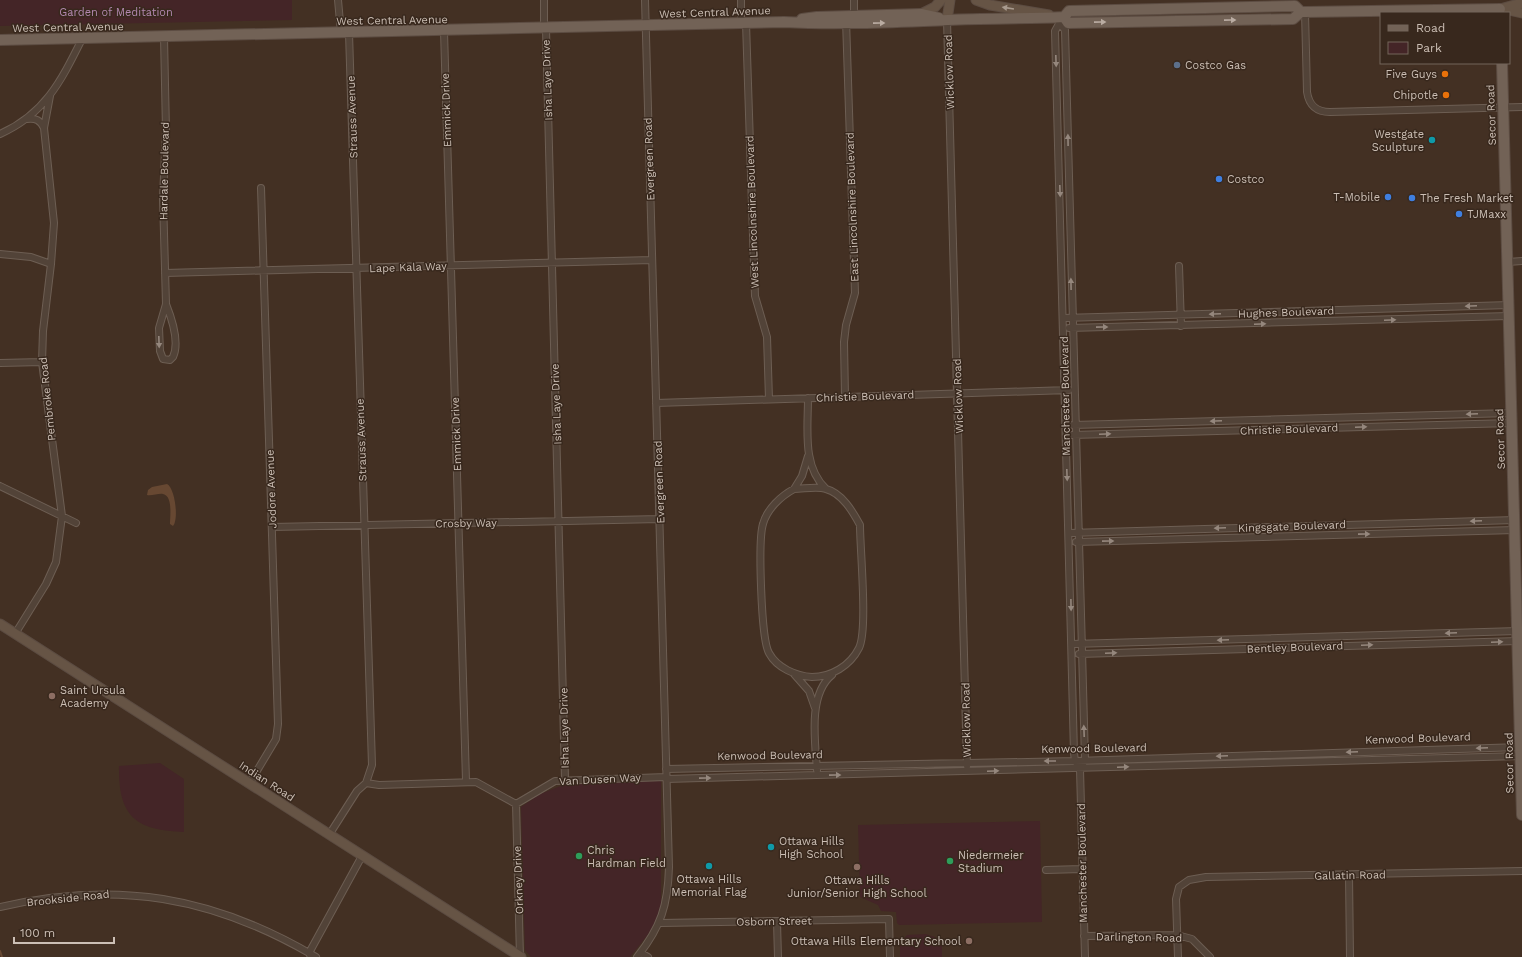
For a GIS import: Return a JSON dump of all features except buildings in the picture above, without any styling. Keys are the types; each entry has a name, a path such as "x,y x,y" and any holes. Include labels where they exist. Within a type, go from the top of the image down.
{"main road":[{"name":"West Central Avenue","path":"1062,19 1069,11 1295,6 1303,12"},
{"name":"West Central Avenue","path":"0,40 545,29 784,22 817,16 850,20 922,22 947,20 1062,19 1068,23 1293,19 1303,12 1452,11 1500,7"},
{"path":"1126,22 1129,16 1182,14 1186,9"},
{"name":"West Central Avenue","path":"850,20 921,14 947,20"},
{"name":"Secor Road","path":"1502,64 1510,305 1511,418 1518,503 1515,525 1522,815"}],"street":[{"name":"Strauss Avenue","path":"329,835 357,791 366,783 372,765 359,392 358,269 345,33 338,0"},
{"name":"Isha Laye Drive","path":"544,0 565,779"},
{"name":"Evergreen Road","path":"639,955 660,923 666,903 668,884 660,519 645,0"},
{"name":"West Lincolnshire Boulevard","path":"741,0 744,23 755,296 767,337 769,399"},
{"name":"East Lincolnshire Boulevard","path":"845,397 844,342 846,325 855,293 850,20 854,0"},
{"path":"921,14 935,7 942,0"},
{"path":"947,20 950,0"},
{"path":"976,0 990,5 1062,19"},
{"name":"West Central Avenue","path":"1500,7 1522,3"},
{"name":"West Central Avenue","path":"1500,7 1522,13"},
{"path":"1303,12 1307,92 1310,104 1319,110 1330,112 1522,107"},
{"name":"Manchester Boulevard","path":"1062,19 1065,30 1085,760"},
{"name":"Manchester Boulevard","path":"1062,19 1055,31 1075,761"},
{"name":"Wicklow Road","path":"947,20 967,772"},
{"name":"Emmick Drive","path":"444,31 466,781"},
{"name":"Hardale Boulevard","path":"164,37 166,131 163,198 166,304 174,327 175,349 173,357 166,360 163,359 160,351 159,334 160,322 166,304"},
{"name":"Pembroke Road","path":"0,134 26,119 50,96 60,82 82,39"},
{"name":"Pembroke Road","path":"15,634 46,584 56,562 62,516 42,362 43,331 54,223 44,128 50,96"},
{"path":"26,119 34,118 40,121 44,128"},
{"name":"Jodore Avenue","path":"249,784 276,739 278,724 261,188"},
{"path":"0,254 31,257 51,264"},
{"name":"Lape Kala Way","path":"165,273 552,264 652,260"},
{"path":"1508,262 1522,261"},
{"path":"1179,266 1181,326"},
{"name":"Hughes Boulevard","path":"1063,318 1510,305"},
{"name":"Hughes Boulevard","path":"1063,328 1509,316"},
{"path":"0,363 42,362"},
{"name":"Christie Boulevard","path":"656,403 1074,390"},
{"path":"808,398 809,452 815,476 826,489 845,503 853,512 860,525 863,624 861,642 854,656 820,689 816,711 817,776"},
{"name":"Christie Boulevard","path":"1066,426 1511,418"},
{"name":"Christie Boulevard","path":"1066,435 1511,418"},
{"path":"794,489 802,476 809,452"},
{"path":"0,486 76,522"},
{"path":"816,711 809,691 794,674 775,660 769,653 766,644 762,625 761,540 762,524 768,513 784,494 794,489 826,489"},
{"name":"Crosby Way","path":"272,527 660,519"},
{"name":"Kingsgate Boulevard","path":"1069,533 1515,525"},
{"name":"Kingsgate Boulevard","path":"1069,542 1515,525"},
{"name":"Indian Road","path":"0,624 520,957"},
{"name":"Bentley Boulevard","path":"1072,644 1518,636"},
{"name":"Bentley Boulevard","path":"1072,654 1518,636"},
{"path":"794,674 814,677 835,673"},
{"name":"Kenwood Boulevard","path":"666,770 1521,752"},
{"name":"Kenwood Boulevard","path":"666,778 817,776 1080,769 1521,752"},
{"path":"1075,761 1080,769 1085,760"},
{"name":"Manchester Boulevard","path":"1080,769 1085,957"},
{"name":"Van Dusen Way","path":"516,804 555,780 666,778"},
{"path":"366,783 379,785 452,783 466,781 476,782 516,804"},
{"name":"Orkney Drive","path":"516,804 520,957"},
{"path":"310,955 362,856"},
{"path":"1046,870 1082,869"},
{"name":"Gallatin Road","path":"1177,935 1176,899 1179,886 1189,880 1206,877 1522,871"},
{"path":"1349,875 1350,957"},
{"name":"Brookside Road","path":"0,907 68,896 117,893 148,896 197,906 236,917 283,938 310,955 316,957"},
{"name":"Osborn Street","path":"660,923 777,922 889,918 890,957"},
{"path":"777,922 778,957"},
{"path":"1177,935 1178,957"},
{"name":"Darlington Road","path":"1084,936 1177,935 1192,939 1210,957"},
{"path":"639,955 648,957"}],"green space":[{"name":"Garden of Meditation","path":"0,0 292,0 292,20 0,26"},
{"path":"160,763 184,779 184,832 167,831 142,824 126,809 122,798 119,766"},
{"path":"661,781 661,905 654,927 630,957 531,957 525,950 521,807 540,794 566,784"},
{"name":"Niedermeier Stadium","path":"1040,821 1042,922 899,925 897,923 896,912 881,911 878,905 860,897 858,825"},
{"path":"926,934 935,937 942,943 942,957 900,957 900,943 907,935"}],"shaded area":[{"path":"167,484 170,487 174,497 176,511 173,526 170,524 170,502 168,498 163,494 147,495 148,490 152,487"}],"waterway":[{"path":"0,951 2,957"}],"place":[{"name":"Costco Gas","path":"1177,65"},
{"name":"Five Guys","path":"1445,74"},
{"name":"Chipotle","path":"1446,95"},
{"name":"Westgate Sculpture","path":"1432,140"},
{"name":"Costco","path":"1219,179"},
{"name":"T-Mobile","path":"1388,197"},
{"name":"The Fresh Market","path":"1412,198"},
{"name":"TJMaxx","path":"1459,214"},
{"name":"Saint Ursula Academy","path":"52,696"},
{"name":"Ottawa Hills High School","path":"771,847"},
{"name":"Chris Hardman Field","path":"579,856"},
{"name":"Niedermeier Stadium","path":"950,861"},
{"name":"Ottawa Hills Memorial Flag","path":"709,866"},
{"name":"Ottawa Hills Junior/Senior High School","path":"857,867"},
{"name":"Ottawa Hills Elementary School","path":"969,941"}]}
